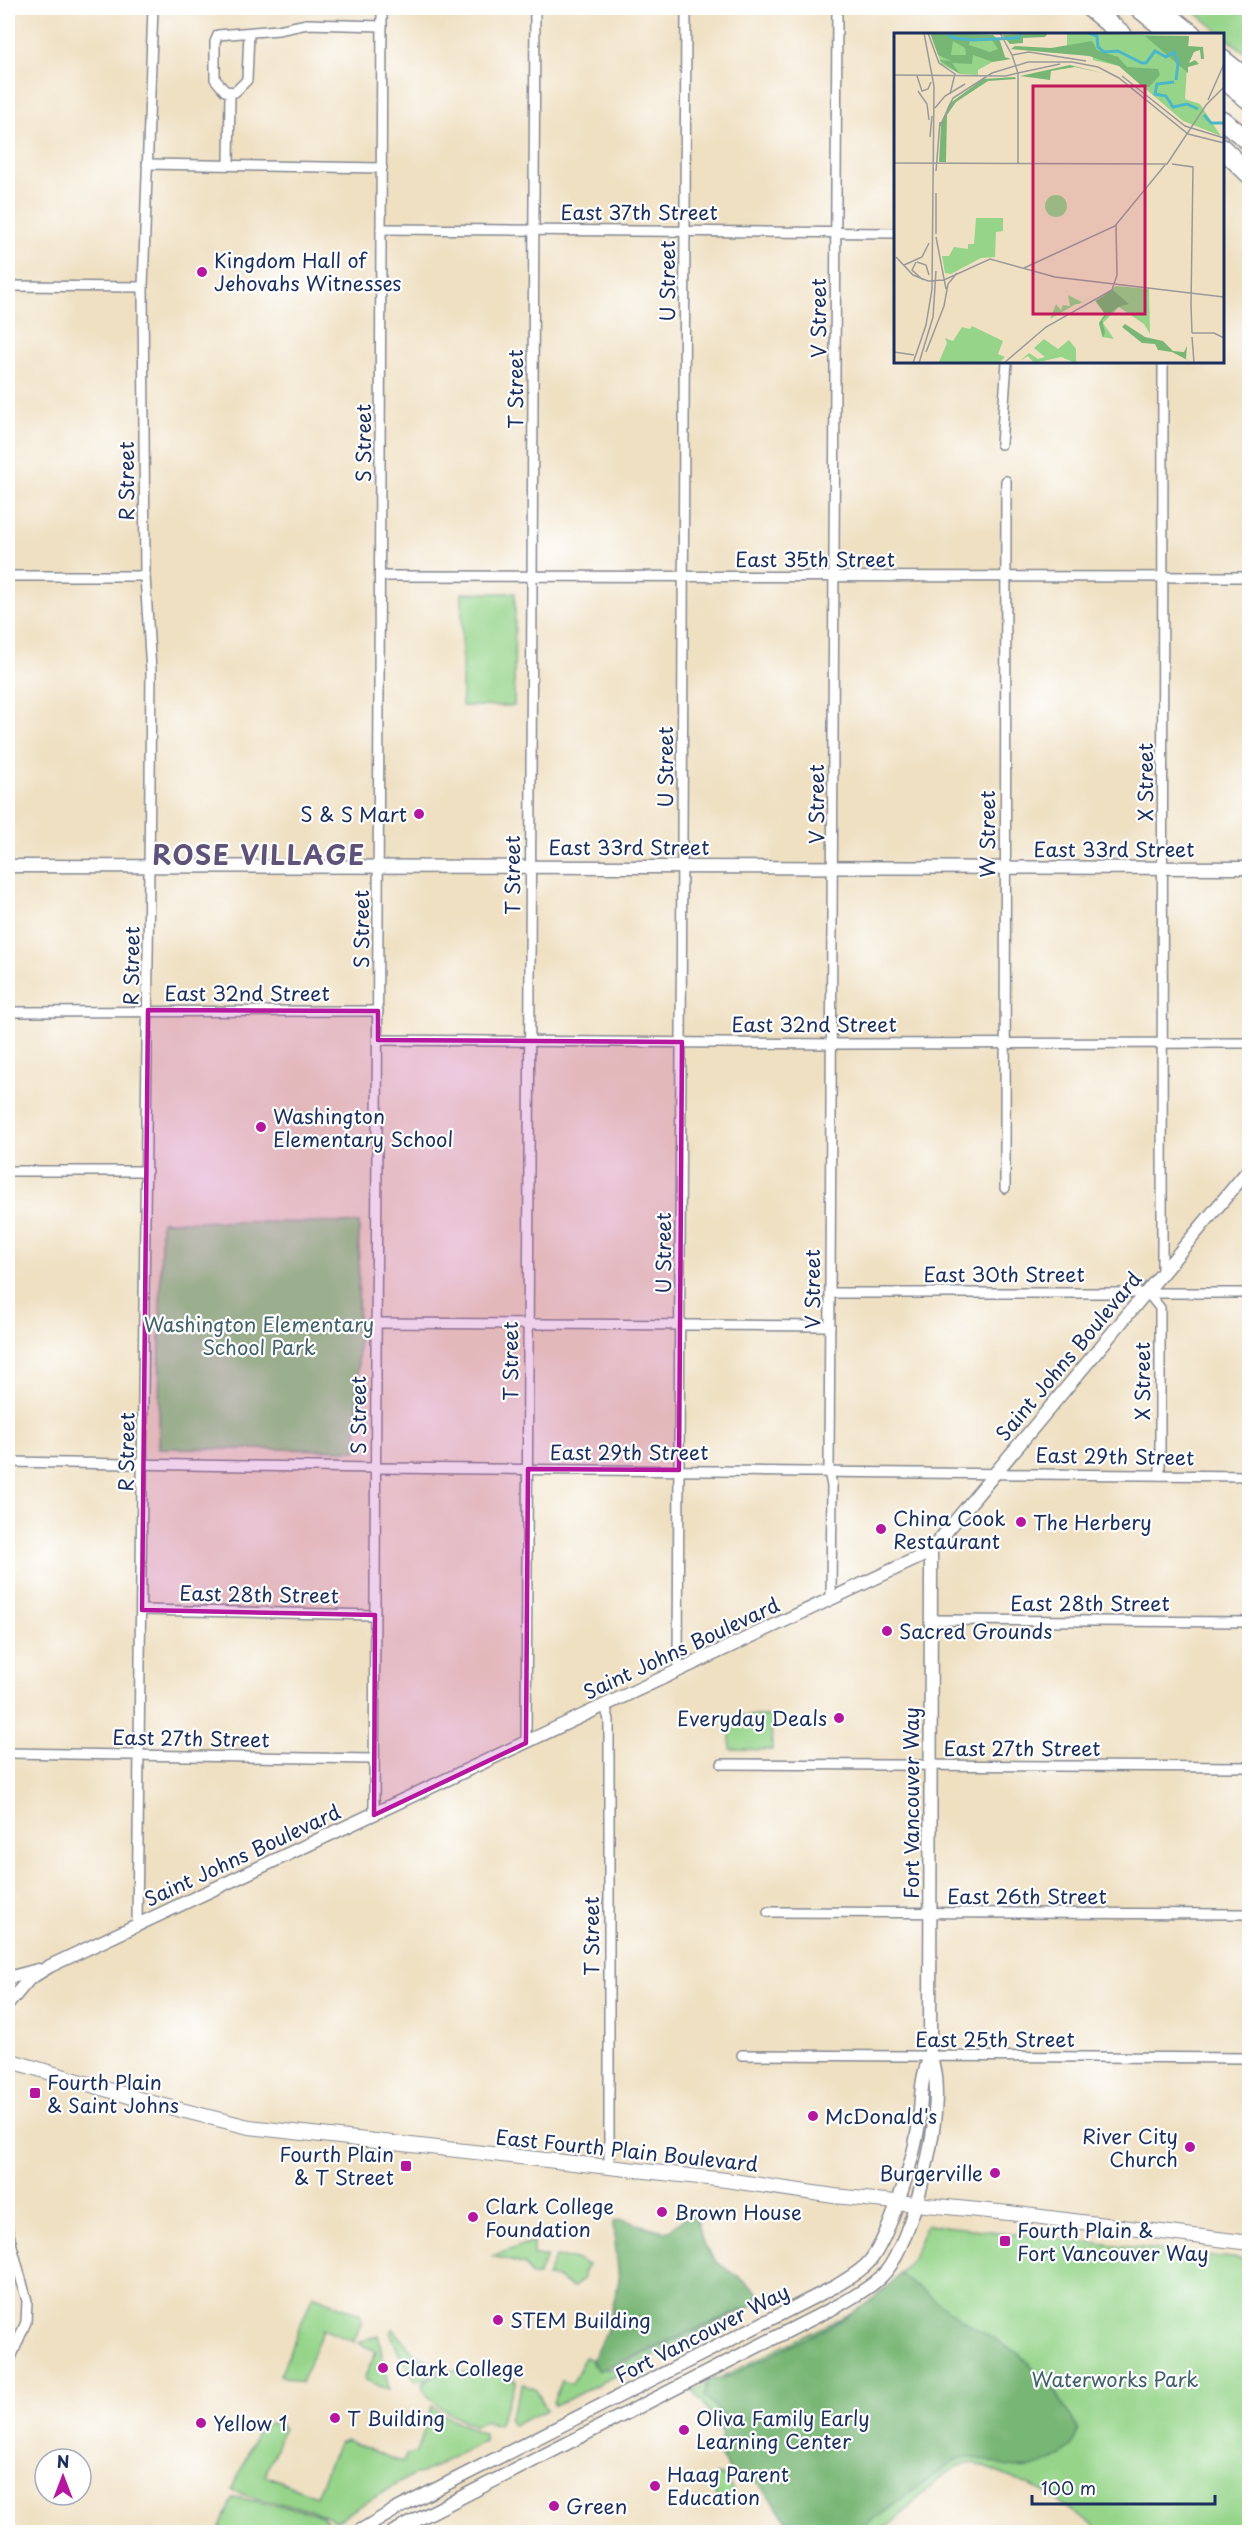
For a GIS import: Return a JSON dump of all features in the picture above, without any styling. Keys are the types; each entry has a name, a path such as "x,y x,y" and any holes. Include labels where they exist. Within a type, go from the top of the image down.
{"highway":[{"path":"1081,8 1107,33"},
{"path":"1090,8 1121,33"},
{"path":"1140,8 1171,33"},
{"path":"1159,8 1191,33"},
{"path":"1224,61 1250,81"},
{"path":"1224,80 1250,101"},
{"path":"1224,122 1250,142"},
{"path":"1224,150 1250,175"}],"main road":[{"name":"East Fourth Plain Boulevard","path":"8,2060 149,2102 249,2127 726,2180 834,2196 914,2203 1250,2243"}],"street":[{"name":"R Street","path":"137,1926 144,1464 151,671 145,576 143,287 153,8"},
{"name":"S Street","path":"374,1815 382,8"},
{"name":"T Street","path":"526,1743 535,8"},
{"name":"U Street","path":"678,1670 686,8"},
{"name":"V Street","path":"831,1599 832,1486 828,1472 834,868 837,8"},
{"path":"230,93 219,87 214,80 215,42 218,35 249,33 307,24 382,26"},
{"path":"230,93 240,89 247,81 249,33"},
{"path":"229,165 230,93"},
{"path":"147,164 382,168"},
{"name":"East 37th Street","path":"381,229 894,233"},
{"path":"8,286 143,287"},
{"path":"1001,444 1007,363"},
{"name":"X Street","path":"1162,1275 1163,363"},
{"name":"W Street","path":"1005,481 1005,1188"},
{"path":"8,576 145,576"},
{"name":"East 35th Street","path":"380,576 835,579 1250,578"},
{"name":"East 33rd Street","path":"8,866 1250,868"},
{"name":"East 32nd Street","path":"8,1012 378,1011"},
{"name":"East 32nd Street","path":"378,1041 682,1041 832,1044 1250,1043"},
{"name":"Saint Johns Boulevard","path":"8,2004 29,1979 50,1966 913,1561 931,1549 1250,1168"},
{"path":"8,1171 147,1171"},
{"name":"X Street","path":"1147,1292 1160,1308 1160,1474"},
{"name":"East 30th Street","path":"830,1293 1250,1293"},
{"path":"377,1323 680,1323 830,1326"},
{"name":"East 29th Street","path":"8,1462 376,1468 1250,1476"},
{"name":"Fort Vancouver Way","path":"358,2532 395,2510 836,2286 861,2270 870,2260 896,2201 918,2132 923,2072 930,2057 931,1549"},
{"name":"East 28th Street","path":"142,1610 375,1615"},
{"name":"East 28th Street","path":"931,1620 1250,1622"},
{"name":"T Street","path":"605,1705 609,1720 609,2167"},
{"name":"East 27th Street","path":"8,1753 373,1759"},
{"name":"East 27th Street","path":"722,1764 1250,1767"},
{"name":"East 26th Street","path":"768,1912 1250,1914"},
{"path":"8,1978 50,1966"},
{"name":"East 25th Street","path":"742,2055 1250,2058"},
{"name":"Fort Vancouver Way","path":"393,2532 843,2303 872,2284 889,2268 899,2247 926,2168 935,2118 937,2072 930,2057"},
{"path":"8,2232 27,2301 26,2322 8,2365"}],"highlighted area":[{"path":"148,1010 378,1011 378,1040 682,1042 679,1470 528,1469 526,1743 374,1815 375,1615 142,1610"}],"green space":[{"path":"1190,8 1249,8 1249,56 1224,36 1224,33 1221,33"},
{"path":"462,593 515,593 514,706 462,706"},
{"name":"Washington Elementary School Park","path":"161,1221 359,1223 357,1450 159,1448"},
{"path":"730,1716 771,1716 772,1750 730,1749"},
{"path":"688,2215 692,2215 695,2219 704,2245 711,2256 757,2291 759,2297 756,2304 599,2371 592,2360 607,2330 619,2280 613,2224 615,2221 623,2220 663,2231 670,2230"},
{"name":"Waterworks Park","path":"927,2224 1249,2260 1249,2532 1102,2532 1045,2492 977,2464 965,2464 953,2469 940,2479 889,2526 878,2532 852,2534 795,2532 693,2391 860,2309 887,2289 900,2274 912,2258"},
{"path":"533,2241 533,2256 547,2256 538,2276 532,2276 525,2265 493,2256"},
{"path":"555,2257 577,2260 588,2265 583,2273 584,2278 573,2288 557,2278 547,2277"},
{"path":"900,2274 962,2320 1019,2354 1056,2392 1078,2429 1074,2440 1060,2456 1031,2468 1008,2467 973,2458 957,2459 857,2532 795,2532 761,2485 731,2472 716,2451 722,2436 724,2416 704,2397 708,2381 730,2376 820,2332 863,2306"},
{"path":"313,2295 360,2314 362,2320 354,2342 323,2329 301,2383 280,2375"},
{"path":"756,2304 555,2406 553,2402 562,2381 572,2384 585,2357 592,2360 592,2364 608,2370"},
{"path":"393,2329 414,2353 440,2367 440,2370 426,2379 416,2381 402,2360 391,2334"},
{"path":"378,2335 389,2390 364,2379 376,2351 358,2343"},
{"path":"445,2370 514,2377 513,2379 517,2381 498,2425 485,2420 475,2426 443,2409 429,2397 422,2384"},
{"path":"523,2384 536,2390 547,2410 513,2425 509,2418"},
{"path":"432,2406 451,2419 484,2434 484,2441 422,2473 414,2474 335,2521 312,2510 257,2499 232,2491 259,2427 277,2421 284,2428 265,2475 316,2496 338,2443 346,2440 403,2463 406,2455 417,2452"},
{"path":"717,2474 724,2476 733,2491 729,2498 717,2499 710,2479"},
{"path":"239,2498 311,2512 321,2516 329,2525 317,2532 218,2532 232,2499"}],"place":[{"name":"Kingdom Hall of Jehovahs Witnesses","path":"202,272"},
{"name":"S & S Mart","path":"419,814"},
{"name":"Washington Elementary School","path":"261,1127"},
{"name":"The Herbery","path":"1021,1522"},
{"name":"China Cook Restaurant","path":"881,1529"},
{"name":"Sacred Grounds","path":"887,1631"},
{"name":"Everyday Deals","path":"839,1718"},
{"name":"Fourth Plain & Saint Johns","path":"35,2093"},
{"name":"McDonald's","path":"813,2116"},
{"name":"River City Church","path":"1190,2147"},
{"name":"Fourth Plain & T Street","path":"406,2166"},
{"name":"Burgerville","path":"995,2173"},
{"name":"Brown House","path":"662,2212"},
{"name":"Clark College Foundation","path":"473,2217"},
{"name":"Fourth Plain & Fort Vancouver Way","path":"1005,2241"},
{"name":"STEM Building","path":"498,2320"},
{"name":"Clark College","path":"383,2368"},
{"name":"T Building","path":"335,2418"},
{"name":"Yellow 1","path":"201,2423"},
{"name":"Oliva Family Early Learning Center","path":"684,2430"},
{"name":"Haag Parent Education","path":"655,2486"},
{"name":"Green","path":"554,2506"}],"district":[{"name":"ROSE VILLAGE","path":"259,854"}]}
